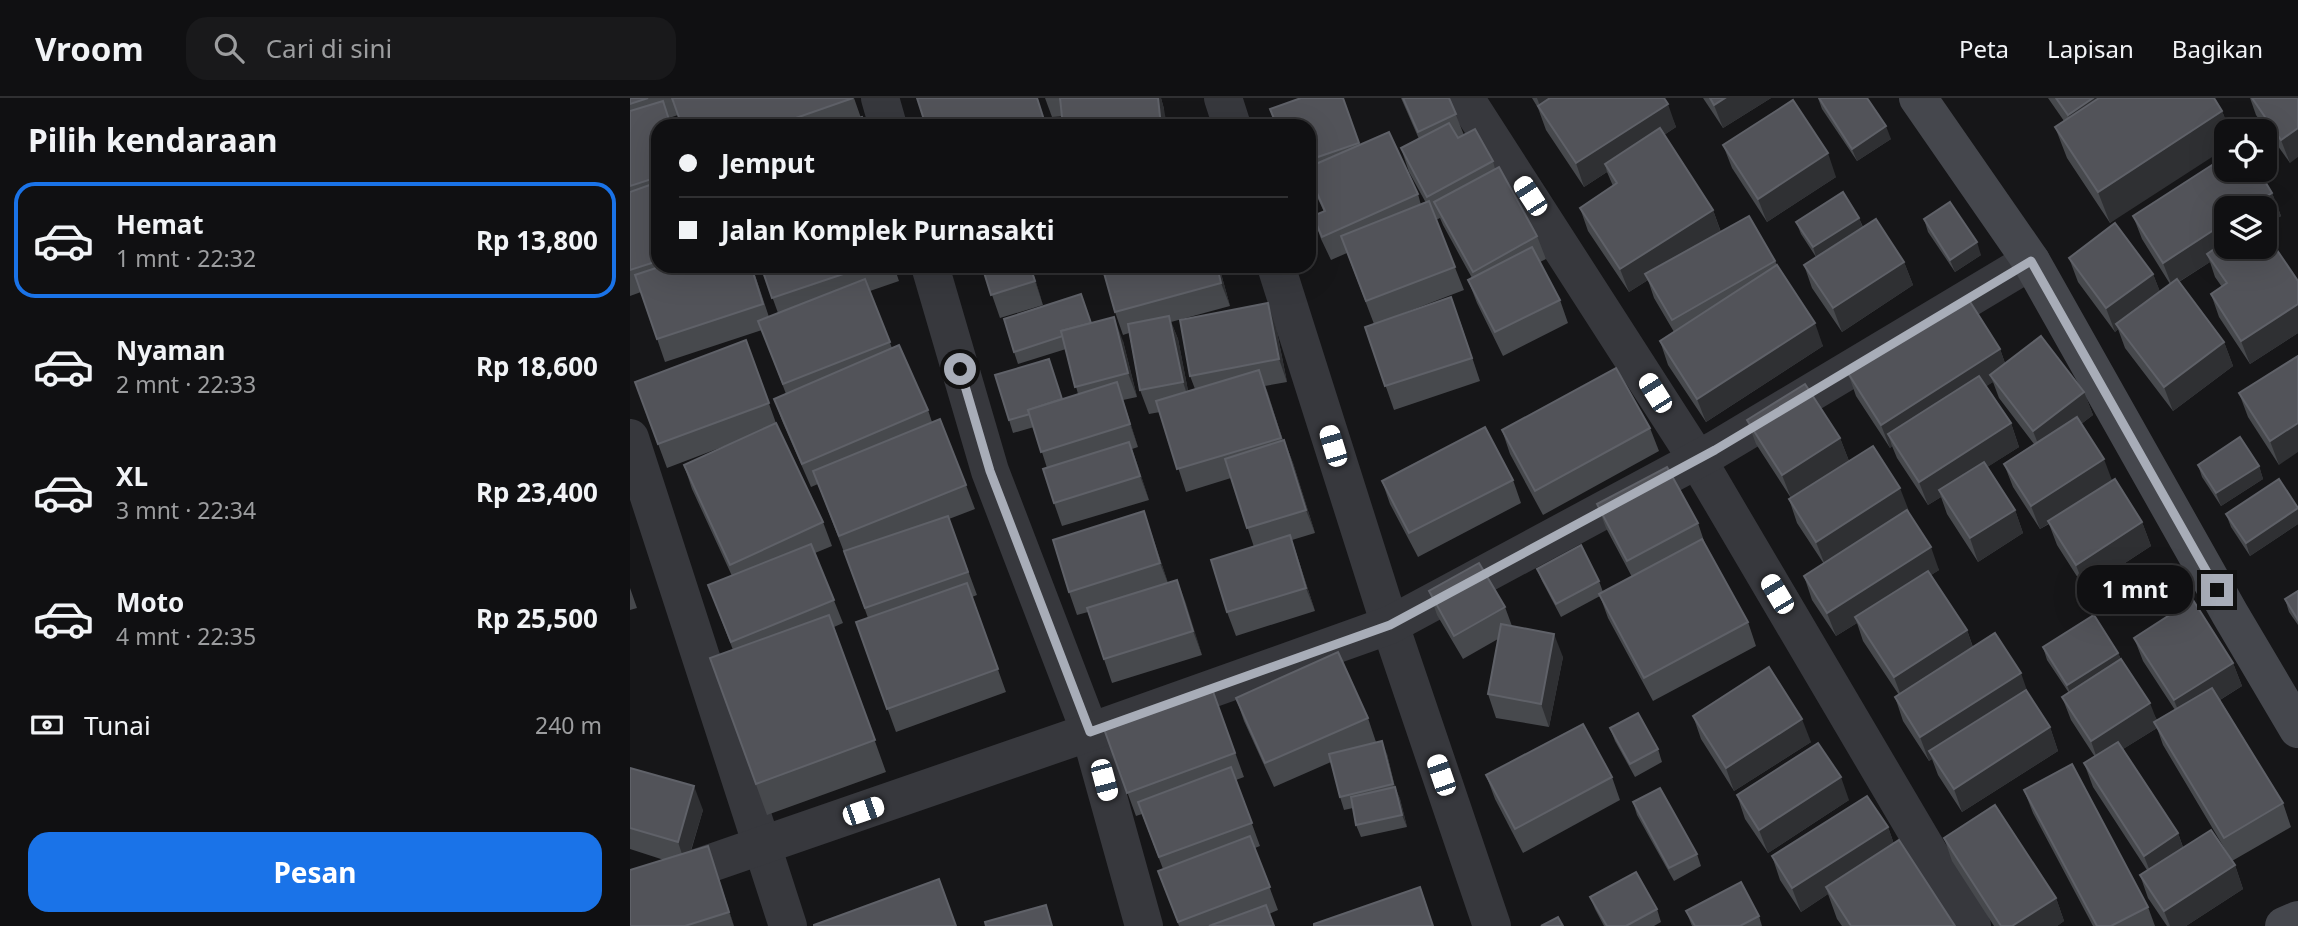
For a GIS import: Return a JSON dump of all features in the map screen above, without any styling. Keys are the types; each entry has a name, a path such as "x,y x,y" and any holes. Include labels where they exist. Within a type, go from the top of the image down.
{"street":[{"path":"880,98 886,119"},
{"path":"1223,98 1230,119"},
{"path":"1465,98 1697,459 1972,926"},
{"path":"1918,98 2031,261 2298,729"},
{"path":"630,891 1390,625 1697,459 2031,261"},
{"path":"932,273 990,471 1090,732 1144,926"},
{"path":"1278,273 1390,625 1492,926"},
{"path":"630,438 788,926"},
{"path":"2284,926 2298,920"}],"building":[{"path":"630,98 648,98 630,104"},
{"path":"672,98 853,98 793,119 680,119"},
{"path":"917,98 1037,98 1044,119 924,119"},
{"path":"1060,98 1158,98 1160,119 1062,119"},
{"path":"1301,98 1343,98 1359,143 1316,158 1316,119 1274,119 1270,109"},
{"path":"1403,98 1449,98 1456,114 1418,132"},
{"path":"1550,98 1664,98 1668,104 1576,163 1538,106"},
{"path":"1710,98 1725,98 1714,105"},
{"path":"1819,98 1867,98 1886,126 1852,149"},
{"path":"2056,98 2093,98 2068,115"},
{"path":"2099,98 2214,98 2222,111 2098,192 2055,127"},
{"path":"2252,98 2298,98 2298,128 2281,140 2277,134 2277,119 2266,119"},
{"path":"1793,100 1828,153 1758,199 1723,145"},
{"path":"663,101 669,119 651,119 651,179 630,186 630,111"},
{"path":"1449,123 1458,138 1475,129 1493,161 1427,197 1401,148"},
{"path":"1660,128 1713,210 1620,269 1580,208 1617,183 1605,164"},
{"path":"1389,132 1418,194 1322,237 1316,223 1316,215 1325,211 1316,191 1316,164"},
{"path":"2214,164 2214,182 2265,182 2272,193 2267,196 2214,196 2214,230 2163,263 2133,216"},
{"path":"1499,167 1537,236 1473,272 1434,202"},
{"path":"651,184 651,263 630,270 630,192"},
{"path":"1843,192 1859,218 1813,247 1796,222"},
{"path":"1429,201 1455,267 1366,301 1341,236"},
{"path":"1950,202 1977,242 1950,260 1924,219"},
{"path":"1749,216 1775,261 1672,320 1645,274"},
{"path":"1876,219 1904,262 1833,308 1804,265"},
{"path":"2115,223 2153,274 2106,308 2069,258"},
{"path":"1532,247 1560,300 1495,332 1468,280"},
{"path":"2214,249 2214,259 2277,259 2277,250 2298,281 2298,304 2241,341 2211,294 2227,283 2207,254"},
{"path":"1777,265 1815,323 1697,399 1660,341"},
{"path":"651,270 651,273 753,273 763,304 657,339 635,275"},
{"path":"763,273 846,273 772,298"},
{"path":"984,273 1032,273 1035,281 991,295"},
{"path":"1104,273 1219,273 1221,283 1115,312"},
{"path":"865,279 890,342 783,384 758,321"},
{"path":"2177,279 2224,342 2164,387 2116,324"},
{"path":"1081,294 1091,323 1061,331 1063,336 1014,352 1004,319"},
{"path":"1451,297 1472,358 1385,386 1365,327"},
{"path":"1967,297 2000,349 1881,425 1848,373"},
{"path":"1268,303 1279,359 1190,376 1180,320"},
{"path":"1169,316 1183,382 1140,390 1128,324"},
{"path":"1114,317 1128,373 1075,387 1061,331"},
{"path":"2041,336 2084,392 2033,431 1990,375"},
{"path":"746,340 769,403 658,444 635,382"},
{"path":"899,345 928,410 802,464 774,399"},
{"path":"2298,356 2298,423 2270,441 2239,393"},
{"path":"1049,359 1062,399 1028,410 1030,414 1009,420 995,375"},
{"path":"1616,368 1650,428 1535,491 1502,430"},
{"path":"1259,370 1281,438 1177,469 1156,401"},
{"path":"1979,376 2011,423 1919,482 1888,434"},
{"path":"1117,382 1130,424 1041,452 1028,410"},
{"path":"1805,384 1840,438 1782,475 1747,420"},
{"path":"2077,417 2104,459 2031,506 2004,464"},
{"path":"940,419 966,485 839,536 813,471"},
{"path":"776,423 823,522 730,565 684,465"},
{"path":"1485,427 1513,480 1409,533 1382,481"},
{"path":"2240,437 2259,466 2216,493 2198,465"},
{"path":"1284,440 1306,510 1247,528 1225,459"},
{"path":"1129,442 1140,476 1054,503 1043,469"},
{"path":"1873,446 1900,488 1816,542 1789,499"},
{"path":"1984,462 2015,510 1970,538 1939,490"},
{"path":"1667,467 1698,523 1627,561 1597,504"},
{"path":"2115,479 2142,522 2076,565 2048,521"},
{"path":"2279,479 2298,508 2246,543 2226,514"},
{"path":"1907,510 1931,547 1827,613 1804,576"},
{"path":"1144,511 1160,563 1069,592 1053,540"},
{"path":"948,516 968,572 865,608 844,551"},
{"path":"1290,535 1306,588 1227,612 1211,560"},
{"path":"1702,539 1748,622 1644,678 1599,594"},
{"path":"811,544 834,600 731,642 708,585"},
{"path":"1581,545 1599,581 1556,604 1537,569"},
{"path":"1479,563 1505,607 1454,636 1429,591"},
{"path":"1928,571 1967,630 1894,677 1855,617"},
{"path":"1177,580 1193,631 1104,659 1087,608"},
{"path":"967,583 998,669 887,709 856,622"},
{"path":"2298,591 2298,620 2285,599"},
{"path":"2193,600 2233,663 2174,700 2134,638"},
{"path":"829,615 875,740 756,784 710,658"},
{"path":"2094,615 2118,653 2067,685 2043,647"},
{"path":"1501,624 1554,634 1541,704 1488,694"},
{"path":"1995,633 2021,673 1920,737 1895,697"},
{"path":"1338,652 1368,718 1265,763 1236,698"},
{"path":"2121,659 2150,703 2091,741 2062,697"},
{"path":"1769,667 1802,719 1726,768 1693,716"},
{"path":"1211,686 1235,753 1127,793 1103,726"},
{"path":"2212,688 2283,803 2224,838 2154,722"},
{"path":"2026,690 2050,727 1954,789 1929,751"},
{"path":"1638,713 1658,749 1630,764 1610,728"},
{"path":"1583,724 1612,777 1515,829 1486,775"},
{"path":"1382,741 1393,784 1340,797 1329,754"},
{"path":"2118,742 2178,833 2144,856 2084,763"},
{"path":"1818,743 1841,777 1759,830 1737,795"},
{"path":"2072,764 2148,907 2111,926 2097,926 2024,790"},
{"path":"1231,767 1252,823 1159,857 1138,802"},
{"path":"630,768 694,786 678,842 630,828"},
{"path":"1395,787 1402,815 1356,825 1351,797"},
{"path":"1660,788 1697,854 1669,868 1633,802"},
{"path":"1867,796 1888,827 1792,888 1772,856"},
{"path":"1995,805 2056,898 2012,926 2001,926 1944,838"},
{"path":"2211,830 2235,865 2164,911 2140,875"},
{"path":"1250,836 1270,887 1178,922 1158,871"},
{"path":"1899,840 1955,926 1851,926 1826,887"},
{"path":"708,846 729,912 685,926 630,926 630,870"},
{"path":"1636,872 1657,909 1626,926 1607,926 1590,897"},
{"path":"939,879 956,926 814,926 814,925"},
{"path":"1741,882 1759,916 1740,926 1695,926 1686,911"},
{"path":"1420,887 1433,926 1314,926 1314,924"},
{"path":"1046,905 1052,926 986,926 985,922"},
{"path":"1266,905 1274,926 1209,926"},
{"path":"1558,917 1563,926 1541,926"}],"route":[{"path":"960,369 990,471 1090,732 1390,625 1715,450 2031,261 2217,590"}]}
